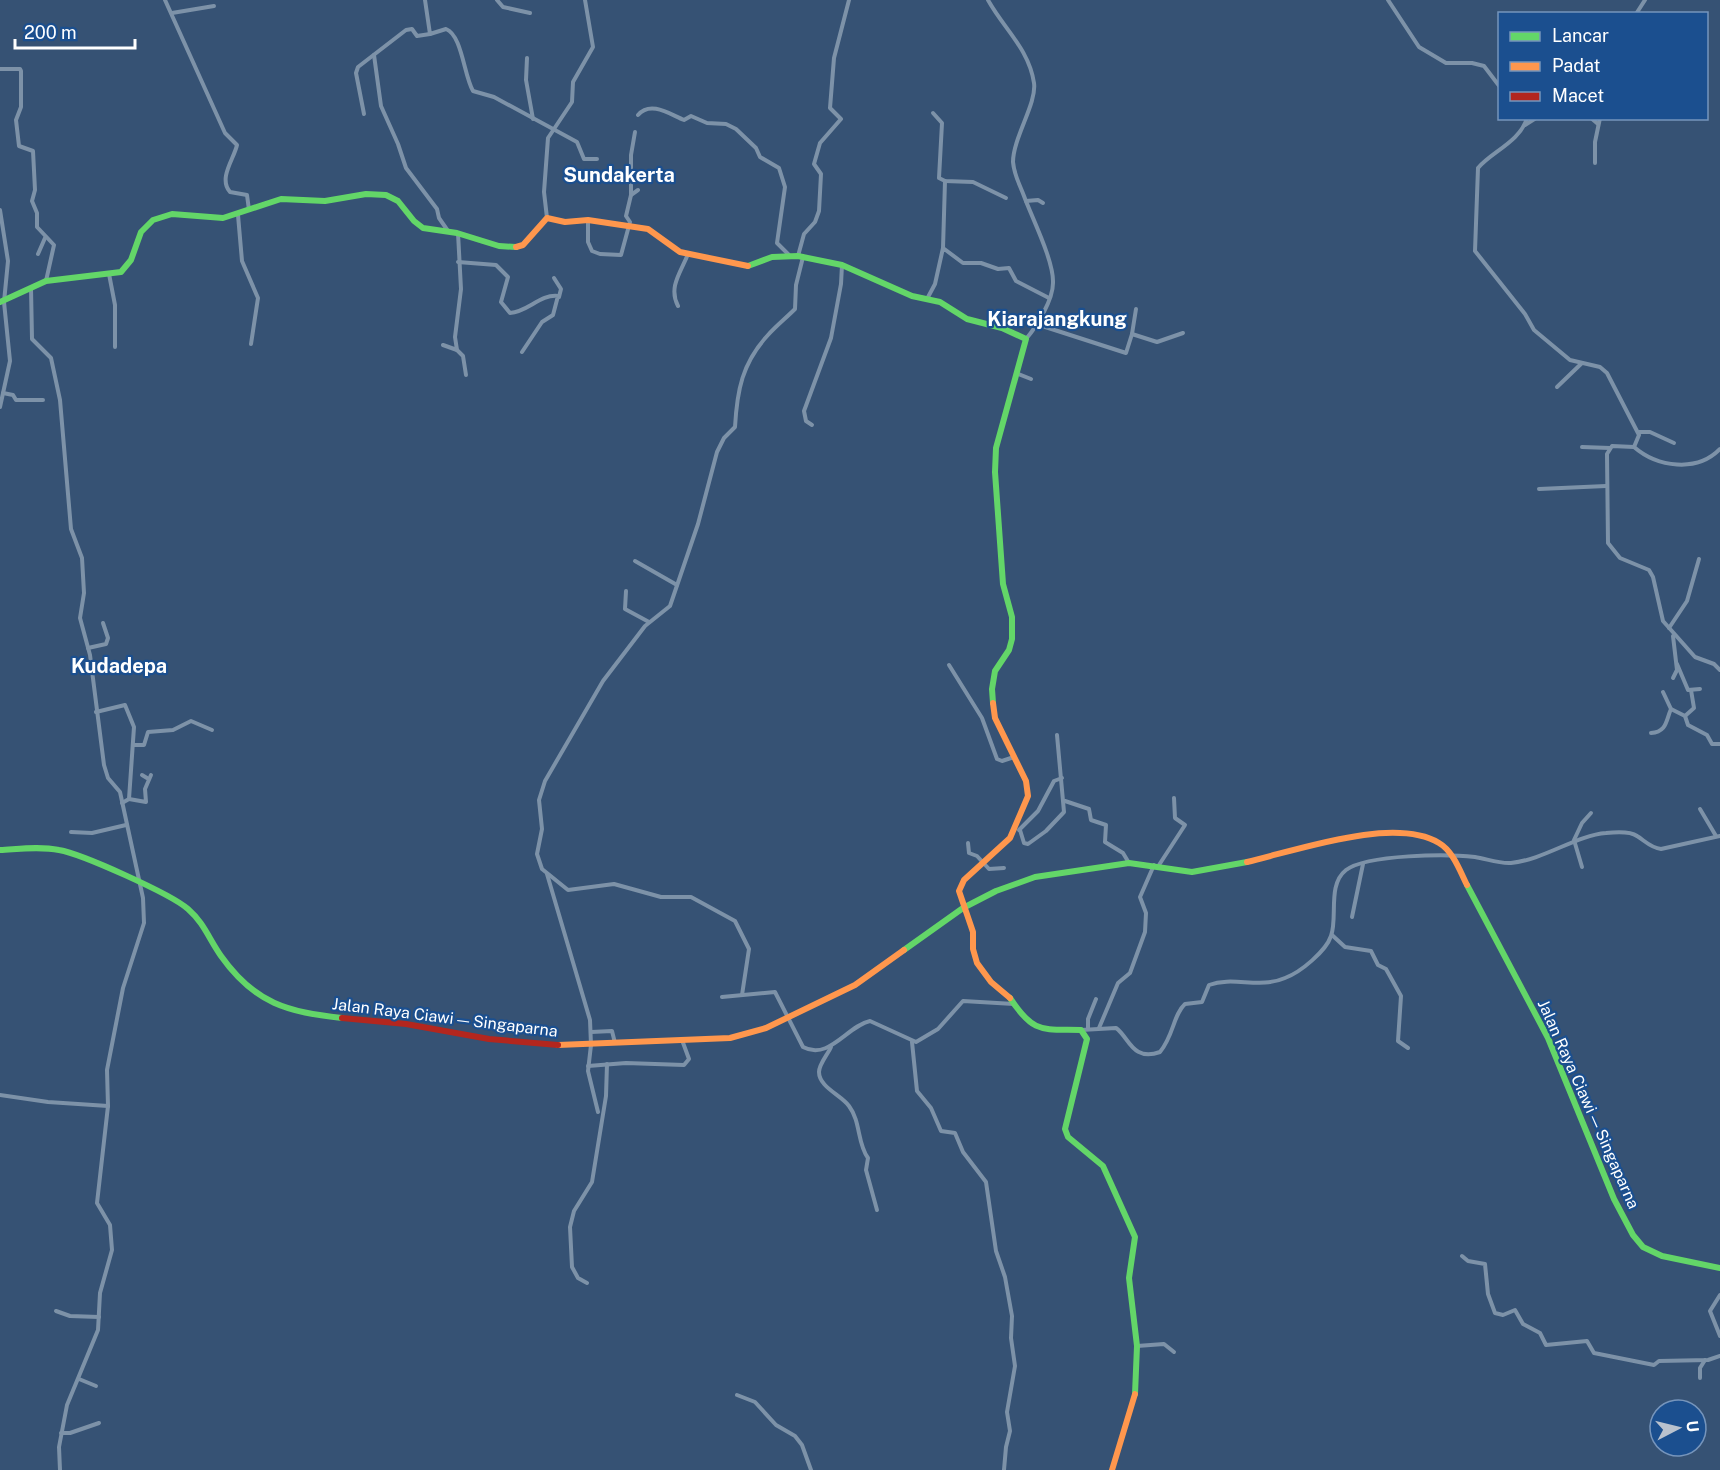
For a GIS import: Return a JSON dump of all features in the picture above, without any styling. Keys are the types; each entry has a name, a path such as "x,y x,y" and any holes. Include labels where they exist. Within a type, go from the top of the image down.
{"main road":[{"path":"2,302 46,281 83,275 109,274 126,268 131,260 138,233 158,217 183,212 206,219 238,215 279,199 329,201 383,194 403,204 413,221 434,232 458,233 503,246 518,247 525,244 548,218 565,222 588,220 650,230 678,250 688,254 750,266 772,257 790,256 801,256 842,265 904,293 944,304 967,319 1002,328 1026,339 1015,372 996,448 995,472 1003,584 1012,617 1012,639 1009,650 994,671 992,689 995,718 1028,790 1017,830 960,883 963,908 973,932 973,949 977,963 991,982 1015,1004 1025,1021 1033,1026 1085,1030 1087,1043 1065,1130 1068,1137 1102,1166 1135,1240 1129,1278 1137,1346 1134,1402 1112,1470"},
{"name":"Jalan Raya Ciawi — Singaparna","path":"0,850 45,848 61,850 140,883 186,907 206,927 221,956 246,985 278,1007 303,1014 406,1024 520,1043 591,1045 735,1037 787,1018 855,985 963,908 996,891 1035,877 1129,862 1195,872 1256,862 1353,836 1403,831 1421,835 1441,844 1451,855 1548,1038 1614,1199 1633,1235 1643,1247 1662,1256 1720,1268"}],"street":[{"path":"165,0 225,133 237,145 226,174 226,183 229,191 247,195 249,210"},
{"path":"425,0 430,34"},
{"path":"497,0 502,7 531,13"},
{"path":"548,218 545,162 552,129 572,102 573,82 593,47 585,0"},
{"path":"742,995 748,948 736,922 694,897 657,897 616,884 570,891 538,864 537,855 542,829 539,800 545,781 603,681 649,622 669,607 698,524 717,452 724,438 735,427 736,396 742,374 766,337 795,309 796,285 804,234 815,222 819,211 821,174 814,164 817,148 841,119 830,108 834,58 849,0"},
{"path":"988,0 1002,22 1019,42 1034,84 1013,159 1016,178 1053,277 1049,298 1026,339"},
{"path":"1388,0 1419,47 1446,63 1472,63 1484,66 1498,84"},
{"path":"171,13 214,6"},
{"path":"364,114 356,71 392,38 408,29 416,36 450,30 460,46 460,57 466,66 473,91 494,97 577,142 583,158 597,159"},
{"path":"374,55 381,106 406,168 437,209 439,218 448,231"},
{"path":"527,58 526,81 533,120"},
{"path":"0,69 19,69 21,71 21,107 16,120 19,146 30,148 33,152 35,190 32,201 37,212 37,227 45,238 54,244 46,281"},
{"path":"638,115 644,110 661,109 684,120 691,116 707,123 731,125 756,148 760,157 778,167 785,188 777,243 790,256"},
{"path":"933,112 941,120 942,142 938,175 945,181 973,182 1006,198"},
{"path":"1525,126 1526,120"},
{"path":"1533,120 1500,152 1478,168 1474,247 1534,330 1567,358 1600,367 1607,373 1639,432 1634,447"},
{"path":"1593,120 1598,124"},
{"path":"1595,163 1599,120"},
{"path":"588,220 589,246 592,251 600,254 621,255 628,226 626,216 635,132"},
{"path":"927,298 935,284 943,248 945,181"},
{"path":"630,195 638,190"},
{"path":"1026,201 1038,200 1043,203"},
{"path":"0,210 9,264 2,302 10,361 0,407"},
{"path":"238,215 242,261 258,298 251,344"},
{"path":"457,350 455,337 461,291 458,233"},
{"path":"38,254 45,238"},
{"path":"943,248 963,263 981,263 998,269 1009,268 1016,281 1049,298"},
{"path":"678,306 673,296 674,288 688,254"},
{"path":"458,262 496,265 507,275 501,302 510,313 517,312 548,296 559,297"},
{"path":"812,425 807,422 804,411 834,328 842,265"},
{"path":"109,274 115,305 115,347"},
{"path":"522,352 542,322 553,315 557,308 555,303 561,289 554,278"},
{"path":"31,288 32,339 51,358 62,407 72,532 82,558 84,594 80,618 88,648 104,765 108,778 120,792 143,898 144,926 126,978 107,1073 108,1106 96,1198 99,1210 111,1227 113,1248 100,1293 98,1330 68,1402 61,1433 60,1470"},
{"path":"1036,324 1126,353 1136,309"},
{"path":"1132,334 1157,342 1183,333"},
{"path":"443,345 457,350 463,356 466,375"},
{"path":"1557,387 1582,362"},
{"path":"1015,372 1031,379"},
{"path":"3,393 13,395 16,400 43,400"},
{"path":"1639,432 1650,432 1674,443"},
{"path":"1582,447 1634,447 1656,460 1692,464 1702,463 1720,449"},
{"path":"1610,448 1607,458 1606,486 1608,543 1620,558 1651,573 1661,617 1695,657 1714,664 1720,670"},
{"path":"1539,489 1606,486"},
{"path":"1699,559 1687,601 1671,630 1677,663 1683,673 1686,687 1691,690 1700,689"},
{"path":"635,561 677,585"},
{"path":"626,591 625,609 649,622"},
{"path":"88,648 106,644 108,638 103,623"},
{"path":"1673,678 1677,663"},
{"path":"949,665 983,720 997,759 1002,761 1014,757"},
{"path":"1685,716 1694,708 1691,690"},
{"path":"1663,692 1671,709 1685,716 1688,725 1707,735 1712,744 1720,744"},
{"path":"96,712 126,706 134,726 129,799"},
{"path":"1651,733 1658,732 1665,726 1671,709"},
{"path":"133,745 144,745 148,732 171,730 191,721 212,730"},
{"path":"1057,735 1062,778 1065,809 1059,818 1030,842 1024,843 1017,830 1038,812 1054,781 1062,778"},
{"path":"122,802 129,799 146,802 149,776 142,775"},
{"path":"1099,1028 1118,983 1130,973 1136,961 1146,930 1146,913 1140,897 1156,865 1185,825 1175,818 1174,798"},
{"path":"1064,801 1089,809 1091,820 1106,825 1105,842 1123,853 1129,862"},
{"path":"1096,999 1085,1030 1118,1029 1128,1044 1148,1054 1160,1052 1173,1035 1181,1008 1185,1004 1202,1002 1209,985 1260,984 1287,978 1314,957 1332,935 1333,905 1340,879 1346,871 1394,856 1451,855 1509,863 1574,844 1595,835 1628,833 1661,849 1718,836 1700,809"},
{"path":"1582,867 1574,844 1580,827 1592,813"},
{"path":"71,832 92,833 126,825"},
{"path":"968,843 969,852 978,857 983,864 992,870 1004,868"},
{"path":"1352,917 1363,864"},
{"path":"547,873 552,897 574,958 591,1032 588,1066 592,1095 598,1112"},
{"path":"1332,935 1345,947 1371,951 1378,965 1386,969 1401,996 1398,1041 1408,1048"},
{"path":"722,997 775,992 804,1048 832,1046"},
{"path":"877,1210 866,1170 868,1158 863,1151 856,1117 848,1104 822,1082 819,1073 832,1046 852,1028 870,1021 912,1042 917,1042 938,1029 965,1000 1015,1004"},
{"path":"591,1032 612,1031 615,1043"},
{"path":"588,1066 607,1064 684,1065 689,1059 682,1040"},
{"path":"912,1042 918,1096 931,1108 941,1131 955,1133 963,1152 986,1182 996,1251 1009,1297 1013,1323 1011,1338 1015,1366 1007,1416 1010,1431 1004,1470"},
{"path":"586,1283 578,1278 572,1267 570,1227 574,1211 592,1182 605,1110 607,1064"},
{"path":"0,1095 108,1106"},
{"path":"1462,1256 1468,1261 1485,1264 1488,1294 1495,1313 1503,1315 1515,1310 1523,1324 1540,1333 1546,1345 1587,1341 1594,1353 1654,1365 1659,1361 1705,1360 1720,1356"},
{"path":"1720,1295 1710,1311 1720,1336"},
{"path":"56,1311 70,1316 99,1317"},
{"path":"1137,1346 1164,1344 1174,1352"},
{"path":"1700,1378 1700,1368 1705,1360"},
{"path":"79,1379 96,1386"},
{"path":"737,1395 756,1402 776,1425 795,1436 802,1445 811,1470"},
{"path":"61,1433 78,1431 99,1423"}],"traffic: fast":[{"path":"0,302 46,281 121,272 131,260 141,232 153,220 172,214 223,218 281,199 325,201 366,194 386,195 398,201 414,221 423,228 457,233 499,246 516,247"},
{"path":"748,266 772,257 798,256 842,265 912,296 940,302 967,319 1002,328 1026,339 996,448 995,472 1003,584 1012,617 1012,639 1009,650 995,671 992,689 993,703"},
{"path":"0,850 37,848 59,850 105,866 146,885 188,909 234,972 260,995 274,1003 305,1013 342,1018"},
{"path":"904,950 963,908 996,891 1035,877 1129,863 1192,872 1247,862"},
{"path":"1467,885 1548,1038 1614,1199 1633,1235 1643,1247 1662,1256 1720,1268"},
{"path":"1010,998 1032,1024 1047,1029 1081,1030 1087,1039 1065,1129 1068,1137 1103,1166 1135,1237 1129,1278 1137,1346 1135,1394"}],"traffic: slow":[{"path":"516,247 523,245 547,218 565,222 588,220 648,229 680,252 748,266"},
{"path":"993,703 995,718 1026,781 1028,796 1010,838 964,880 959,891 973,932 973,949 977,963 991,982 1010,998"},
{"path":"1247,862 1345,838 1397,833 1420,836 1439,843 1456,862 1467,885"},
{"path":"558,1045 730,1038 766,1028 855,985 904,950"},
{"path":"1112,1470 1135,1394"}],"traffic: jam":[{"path":"342,1018 406,1024 489,1039 558,1045"}],"district":[{"name":"Sundakerta","path":"619,175"},
{"name":"Kiarajangkung","path":"1057,319"},
{"name":"Kudadepa","path":"119,666"}]}
